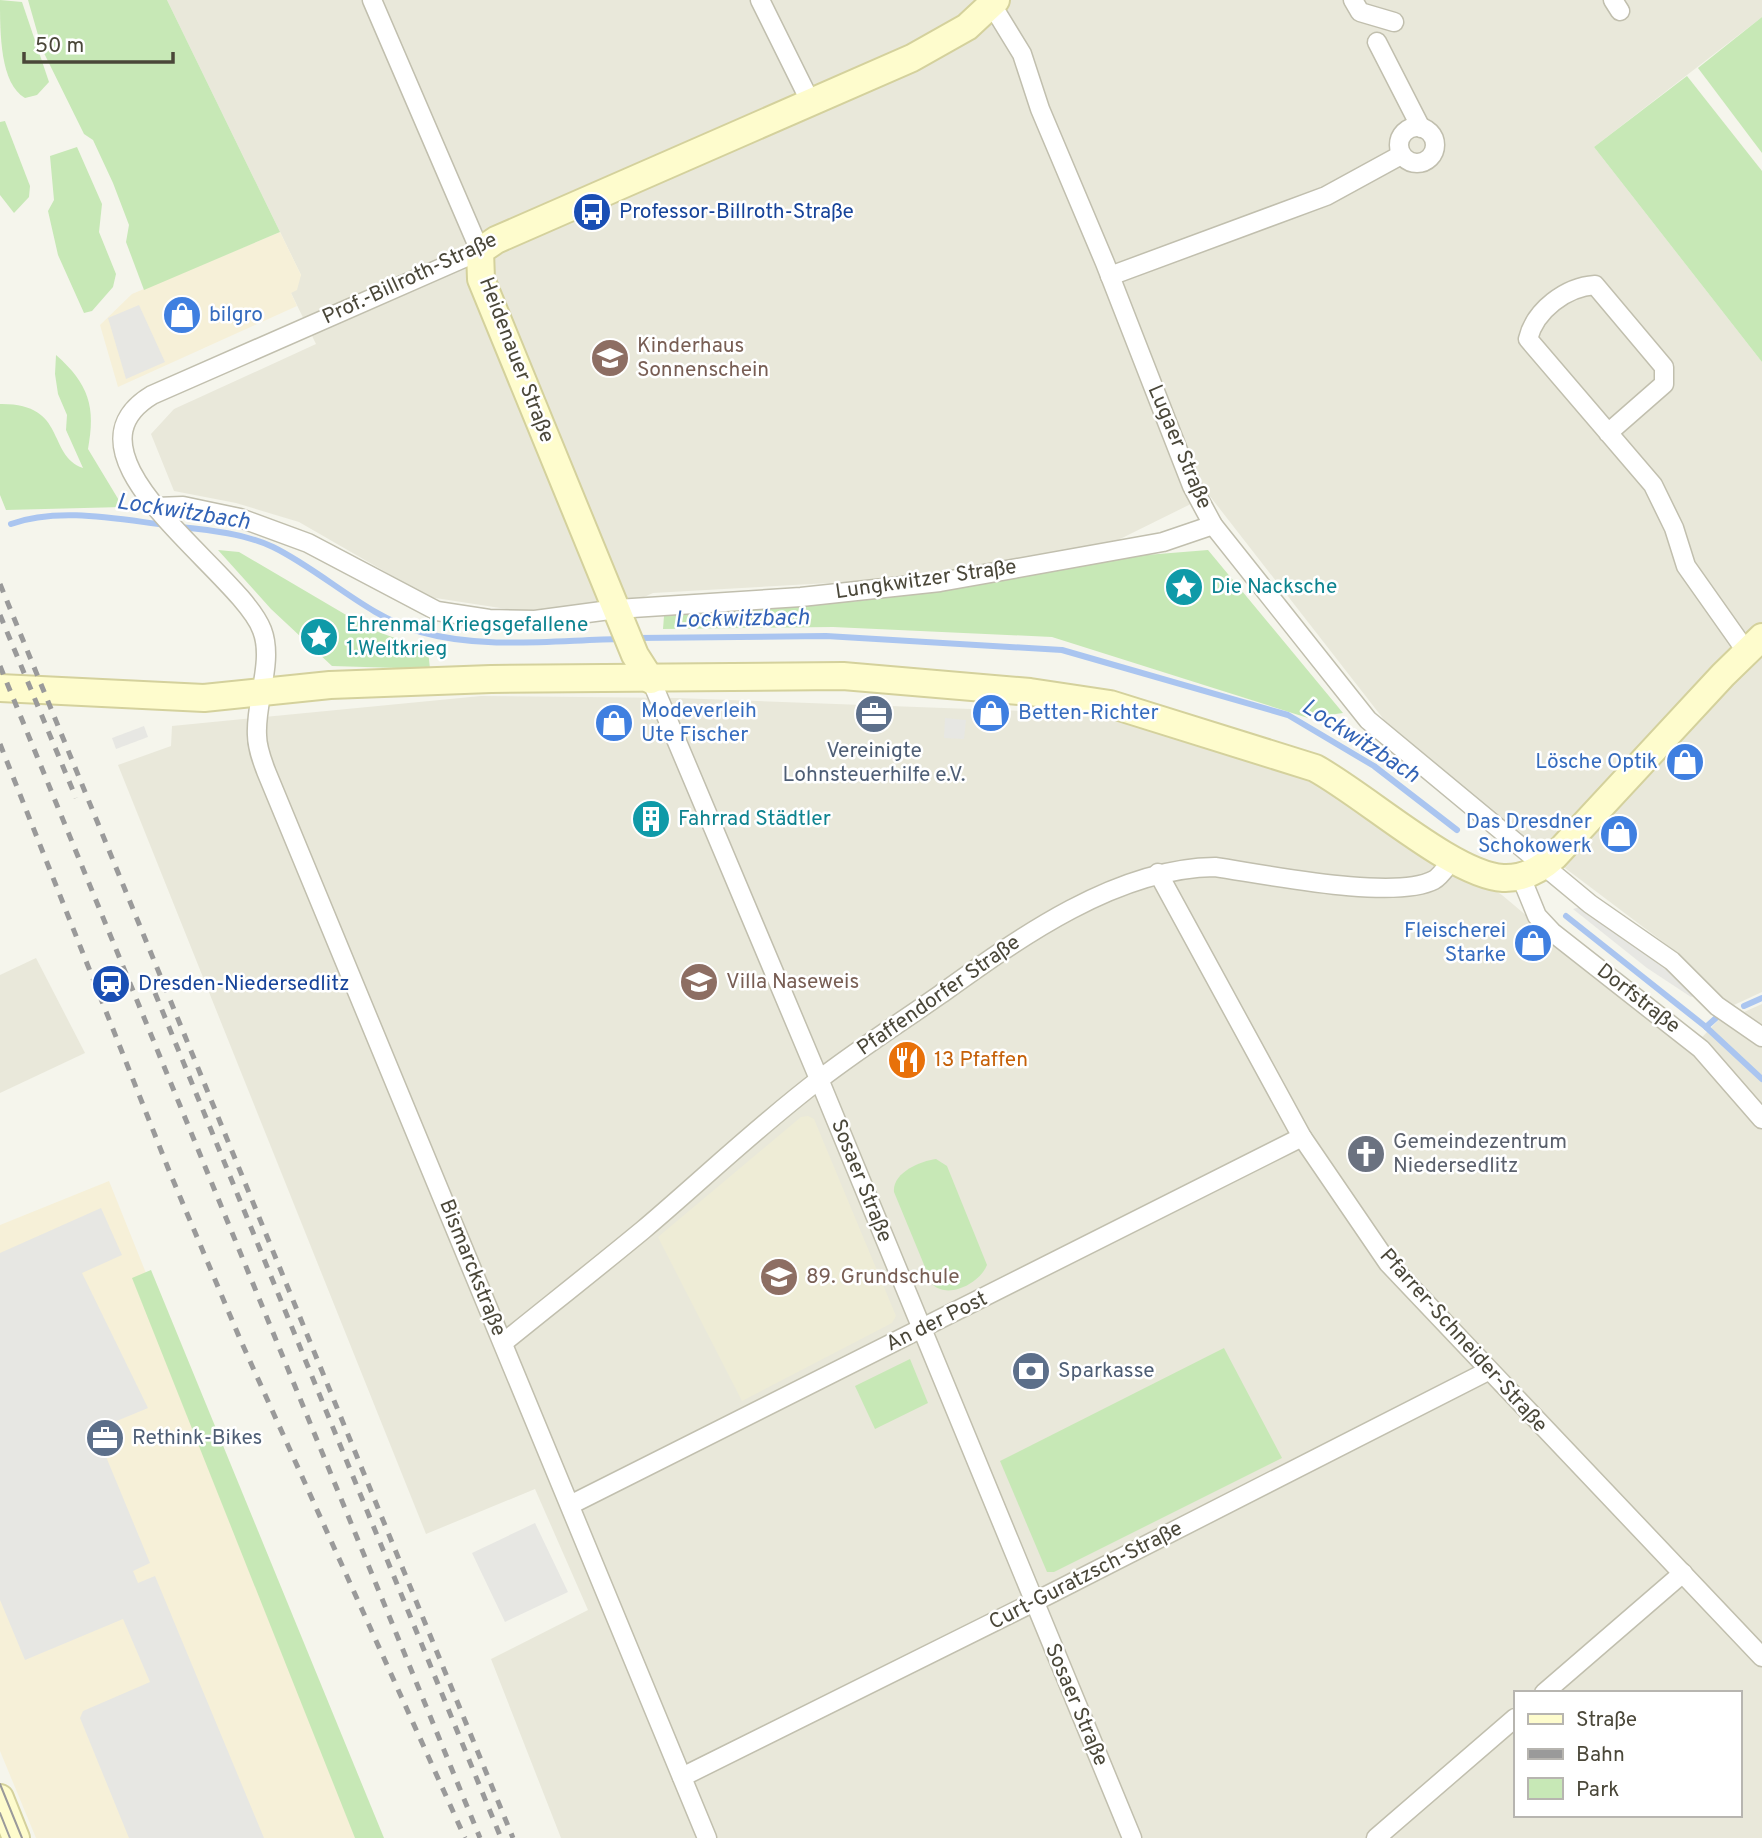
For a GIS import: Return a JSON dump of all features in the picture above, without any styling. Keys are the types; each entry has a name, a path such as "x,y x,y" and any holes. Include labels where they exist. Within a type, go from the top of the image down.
{"street":[{"name":"Heidenauer Straße","path":"372,0 480,251 481,279 635,655 651,680"},
{"path":"760,0 811,103"},
{"path":"1353,0 1360,12 1394,22"},
{"name":"Prof.-Billroth-Straße","path":"260,693 265,643 261,628 238,595 158,509 132,473 121,444 122,428 128,414 139,403 480,251 496,240 811,103 946,41 994,3"},
{"name":"Lugaer Straße","path":"994,3 1022,54 1040,110 1110,276 1192,486 1213,525 1368,720 1533,872"},
{"path":"1377,43 1421,128 1434,139 1432,156 1416,163 1401,155"},
{"path":"1401,155 1400,137 1409,129 1421,128"},
{"path":"1110,276 1326,196 1401,155"},
{"path":"1533,872 1754,644 1686,566 1674,528 1653,485 1608,433 1528,339 1532,324 1539,314 1576,286 1595,285 1664,368 1664,384 1608,433"},
{"name":"Lungkwitzer Straße","path":"158,509 183,506 240,518 308,543 437,611 489,619 535,620 620,616 940,582 1163,542 1213,525"},
{"path":"0,688 204,698 330,685 491,679 651,680 843,676 1030,692 1110,704 1315,768 1340,782 1452,860 1486,875 1533,872 1590,904 1672,961 1717,1006 1762,1037"},
{"name":"Sosaer Straße","path":"651,680 820,1079 1132,1838"},
{"name":"Bismarckstraße","path":"260,693 257,733 266,771 707,1838"},
{"name":"Pfaffendorfer Straße","path":"503,1343 642,1230 820,1079 1015,941 1068,913 1158,873 1215,867 1386,887 1420,885 1437,878 1452,860"},
{"name":"Dorfstraße","path":"1533,872 1538,916 1552,932 1701,1049 1762,1119"},
{"name":"Pfarrer-Schneider-Straße","path":"1158,873 1302,1137 1388,1263 1762,1657"},
{"name":"An der Post","path":"570,1505 1302,1137"},
{"name":"Curt-Guratzsch-Straße","path":"682,1777 1034,1603 1488,1371"},
{"path":"1546,1691 1683,1573"},
{"path":"1376,1838 1514,1719"},
{"path":"0,1798 16,1838"}],"shaded area":[{"path":"167,0 1762,0 1762,17 1594,147 1762,362 1762,992 1734,1005 1744,1012 1762,1004 1762,1838 561,1838 491,1659 588,1610 535,1489 426,1534 118,765 171,746 172,726 481,696 677,698 1105,714 1307,771 1502,895 1688,1052 1728,1010 1679,954 1553,859 1385,721 1209,495 1116,541 936,577 653,593 617,609 587,605 520,611 429,597 299,522 236,503 174,491 151,434 174,409 316,344 291,293 301,275"},
{"path":"280,232 301,275 297,290 291,293 297,306 118,387 100,325 132,294"},
{"path":"139,305 165,362 126,379 108,318"},
{"path":"945,718 966,720 964,739 944,738"},
{"path":"144,726 148,737 116,749 112,738"},
{"path":"1590,904 1703,993 1691,997 1647,968 1573,909"},
{"path":"36,958 85,1053 0,1093 0,975"},
{"name":"89. Grundschule","path":"801,1117 814,1119 896,1316 892,1323 742,1401 658,1237"},
{"path":"109,1181 373,1838 36,1838 0,1751 0,1225"},
{"path":"101,1208 122,1255 82,1273 148,1408 95,1430 150,1563 133,1571 138,1583 155,1576 264,1838 129,1838 80,1718 83,1711 150,1682 123,1619 25,1660 0,1600 0,1253"},
{"path":"535,1523 568,1592 505,1622 472,1553"}],"green space":[{"path":"0,0 22,2 49,82 37,95 25,98 17,91 6,70 0,27"},
{"path":"28,0 167,0 280,232 144,290 126,242 129,225 113,183 93,140 84,134 42,49"},
{"path":"1762,17 1762,153 1698,68"},
{"path":"1687,76 1762,171 1762,362 1594,147"},
{"path":"5,121 30,186 29,197 14,213 0,195 0,122"},
{"path":"77,147 102,204 99,232 116,274 113,287 92,311 84,313 58,255 48,211 54,200 50,156"},
{"path":"56,355 83,386 90,408 88,449 123,507 6,510 0,495 0,404 22,406 36,412 46,420 64,452 83,468 66,430 67,415 58,394 55,374"},
{"path":"218,550 239,552 370,629 428,650 430,669 332,666 271,609"},
{"path":"1208,550 1343,713 1308,718 1052,637 833,627 663,629 664,616 860,601 1146,555"},
{"path":"936,1159 947,1166 987,1265 978,1278 955,1290 939,1289 932,1284 894,1192 897,1179 908,1169"},
{"path":"151,1270 384,1838 355,1838 132,1278"},
{"path":"1224,1348 1282,1458 1054,1572 1047,1572 1000,1461"},
{"path":"910,1359 928,1403 875,1429 855,1386"}],"waterway":[{"name":"Lockwitzbach","path":"11,524 29,519 68,515 166,525"},
{"name":"Lockwitzbach","path":"180,527 240,536 273,547 363,605 421,632 445,638 495,642 622,639"},
{"name":"Lockwitzbach","path":"637,638 826,636 1062,650 1288,715 1374,766 1457,830"},
{"name":"Lockwitzbach","path":"1566,916 1706,1027 1762,1079"},
{"path":"1744,1006 1762,998"},
{"path":"1706,1027 1716,1018"}],"tram line":[{"path":"0,1784 22,1838"},
{"path":"0,1813 10,1838"}],"railway":[{"path":"0,584 513,1838"},
{"path":"0,615 76,798"},
{"path":"0,666 480,1838"},
{"path":"0,744 170,1173 240,1339 465,1838"},
{"path":"155,993 501,1838"}],"place":[{"name":"Professor-Billroth-Straße","path":"592,212"},
{"name":"bilgro","path":"182,315"},
{"name":"Kinderhaus Sonnenschein","path":"610,358"},
{"name":"Die Nacksche","path":"1184,587"},
{"name":"Ehrenmal Kriegsgefallene 1.Weltkrieg","path":"319,637"},
{"name":"Betten-Richter","path":"991,713"},
{"name":"Vereinigte Lohnsteuerhilfe e.V.","path":"874,714"},
{"name":"Modeverleih Ute Fischer","path":"614,723"},
{"name":"Lösche Optik","path":"1685,762"},
{"name":"Fahrrad Städtler","path":"651,819"},
{"name":"Das Dresdner Schokowerk","path":"1619,834"},
{"name":"Fleischerei Starke","path":"1533,943"},
{"name":"Villa Naseweis","path":"699,982"},
{"name":"Dresden-Niedersedlitz","path":"111,984"},
{"name":"13 Pfaffen","path":"907,1060"},
{"name":"Gemeindezentrum Niedersedlitz","path":"1366,1154"},
{"name":"89. Grundschule","path":"779,1277"},
{"name":"Sparkasse","path":"1031,1371"},
{"name":"Rethink-Bikes","path":"105,1438"}]}
